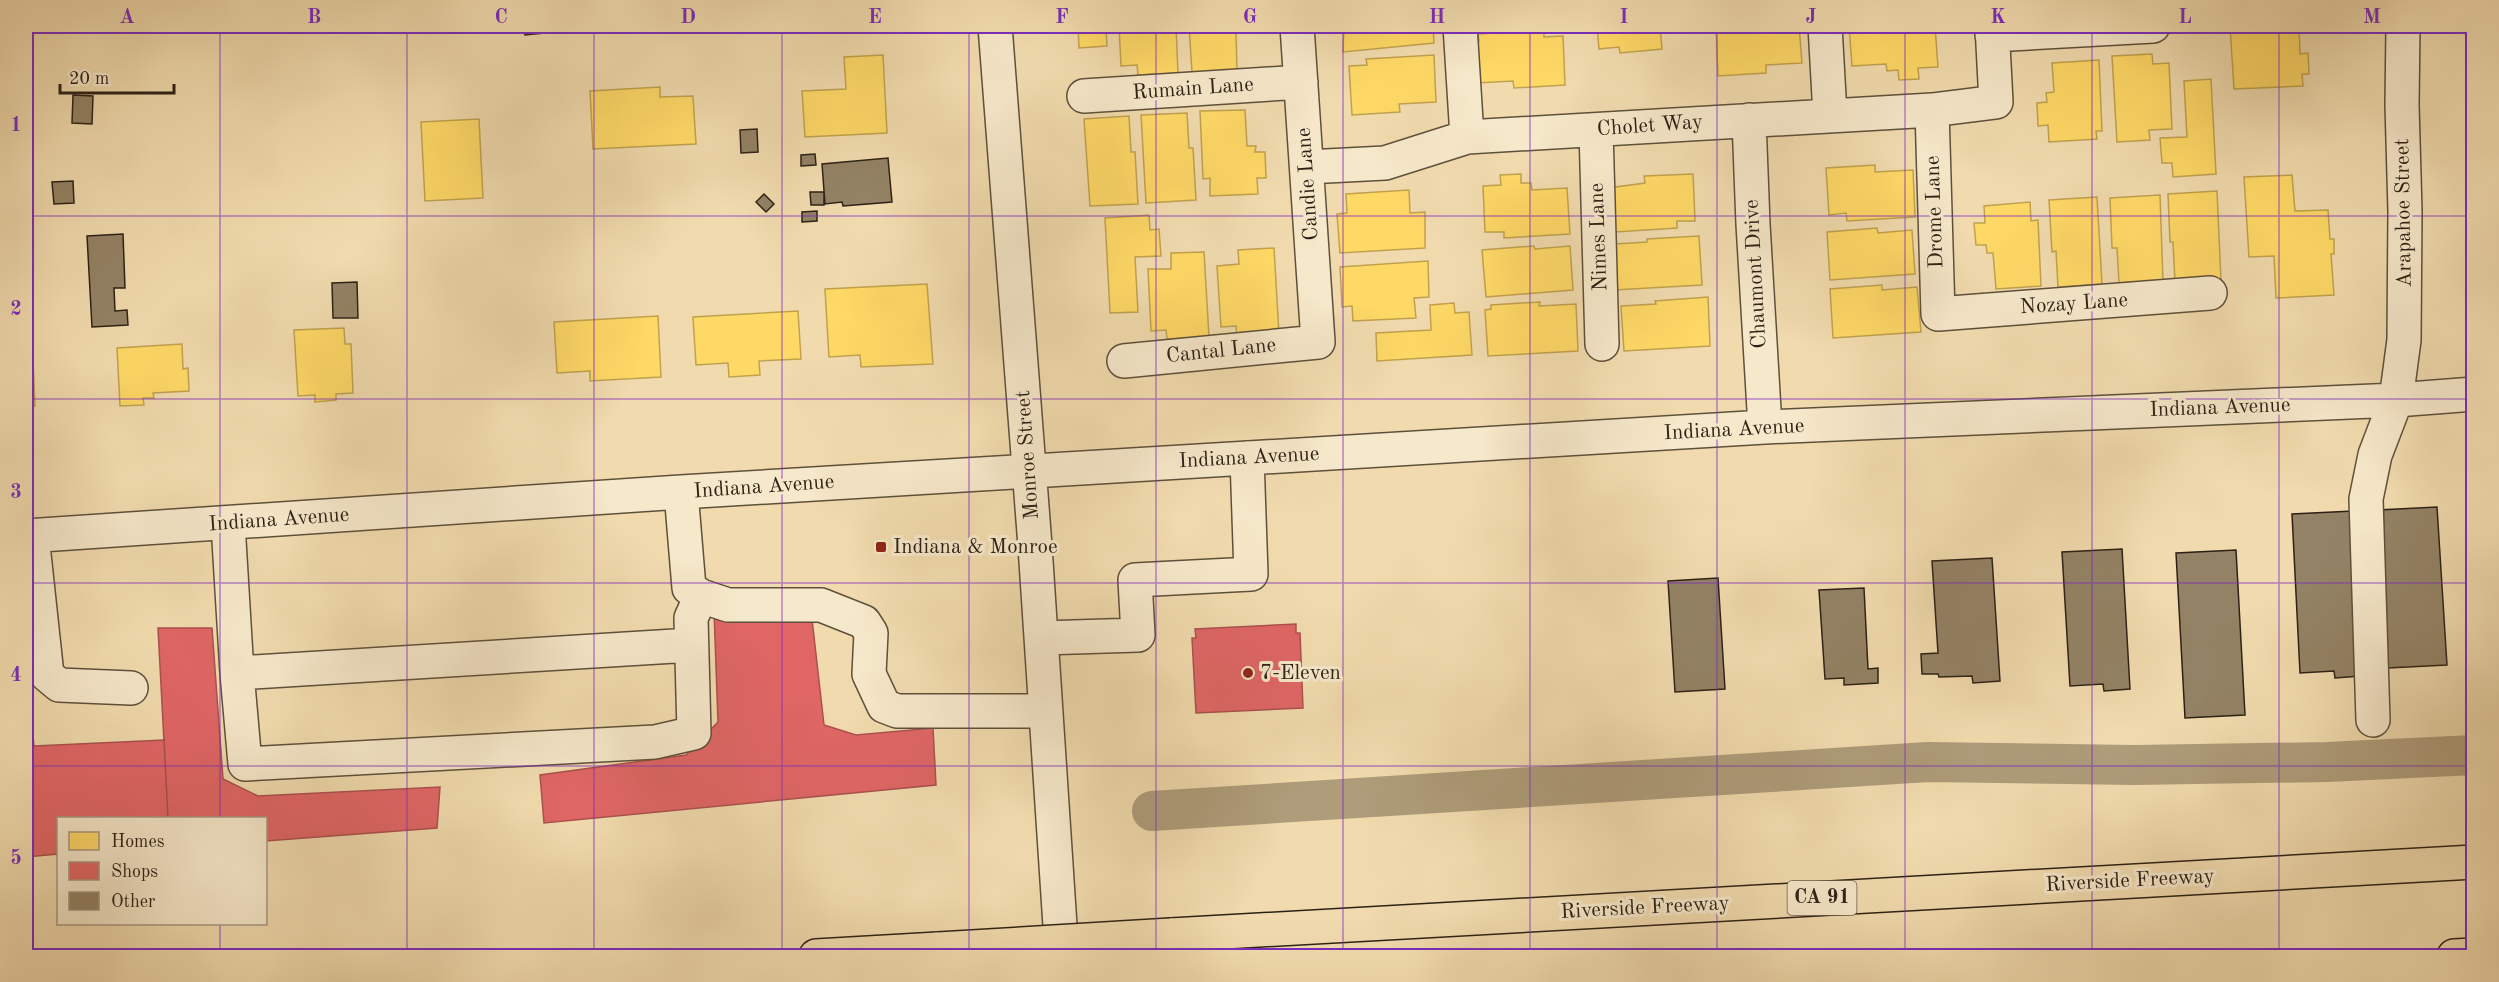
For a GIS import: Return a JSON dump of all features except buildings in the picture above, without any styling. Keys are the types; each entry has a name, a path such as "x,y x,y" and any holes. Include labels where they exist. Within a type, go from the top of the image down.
{"highway":[{"name":"Riverside Freeway","path":"816,957 1171,934 2474,862"},
{"path":"2454,957 2474,955"}],"street":[{"name":"Monroe Street","path":"995,26 1042,638 1062,957"},
{"name":"Candie Lane","path":"1297,26 1318,342"},
{"path":"1460,26 1467,137"},
{"path":"1825,26 1830,115"},
{"path":"1992,30 2153,26"},
{"name":"Arapahoe Street","path":"2373,720 2366,499 2373,462 2396,400 2404,340 2403,26"},
{"name":"Cholet Way","path":"1307,167 1385,164 1467,137 1932,110 1996,102 1992,30"},
{"name":"Rumain Lane","path":"1084,96 1301,82"},
{"name":"Drome Lane","path":"1932,110 1938,314"},
{"name":"Chaumont Drive","path":"1749,120 1765,427"},
{"name":"Nimes Lane","path":"1596,130 1602,344"},
{"name":"Nozay Lane","path":"1938,314 2210,293"},
{"name":"Cantal Lane","path":"1124,361 1318,342"},
{"name":"Indiana Avenue","path":"29,536 681,492 1765,427 2396,400 2474,394"},
{"path":"1042,638 1138,635 1135,580 1251,574 1247,458"},
{"path":"681,492 689,588 701,596 728,605 821,605 864,622 871,633 869,675 884,706 897,711 1046,711"},
{"path":"228,524 245,765 655,742 694,733 691,618 701,596"},
{"path":"29,536 47,675 59,685 131,688"},
{"path":"237,673 691,645"}],"waterway":[{"path":"1152,811 1928,762 2135,765 2327,762 2474,755"}],"place":[{"name":"Indiana & Monroe","path":"881,547"},
{"name":"7-Eleven","path":"1248,673"}]}
